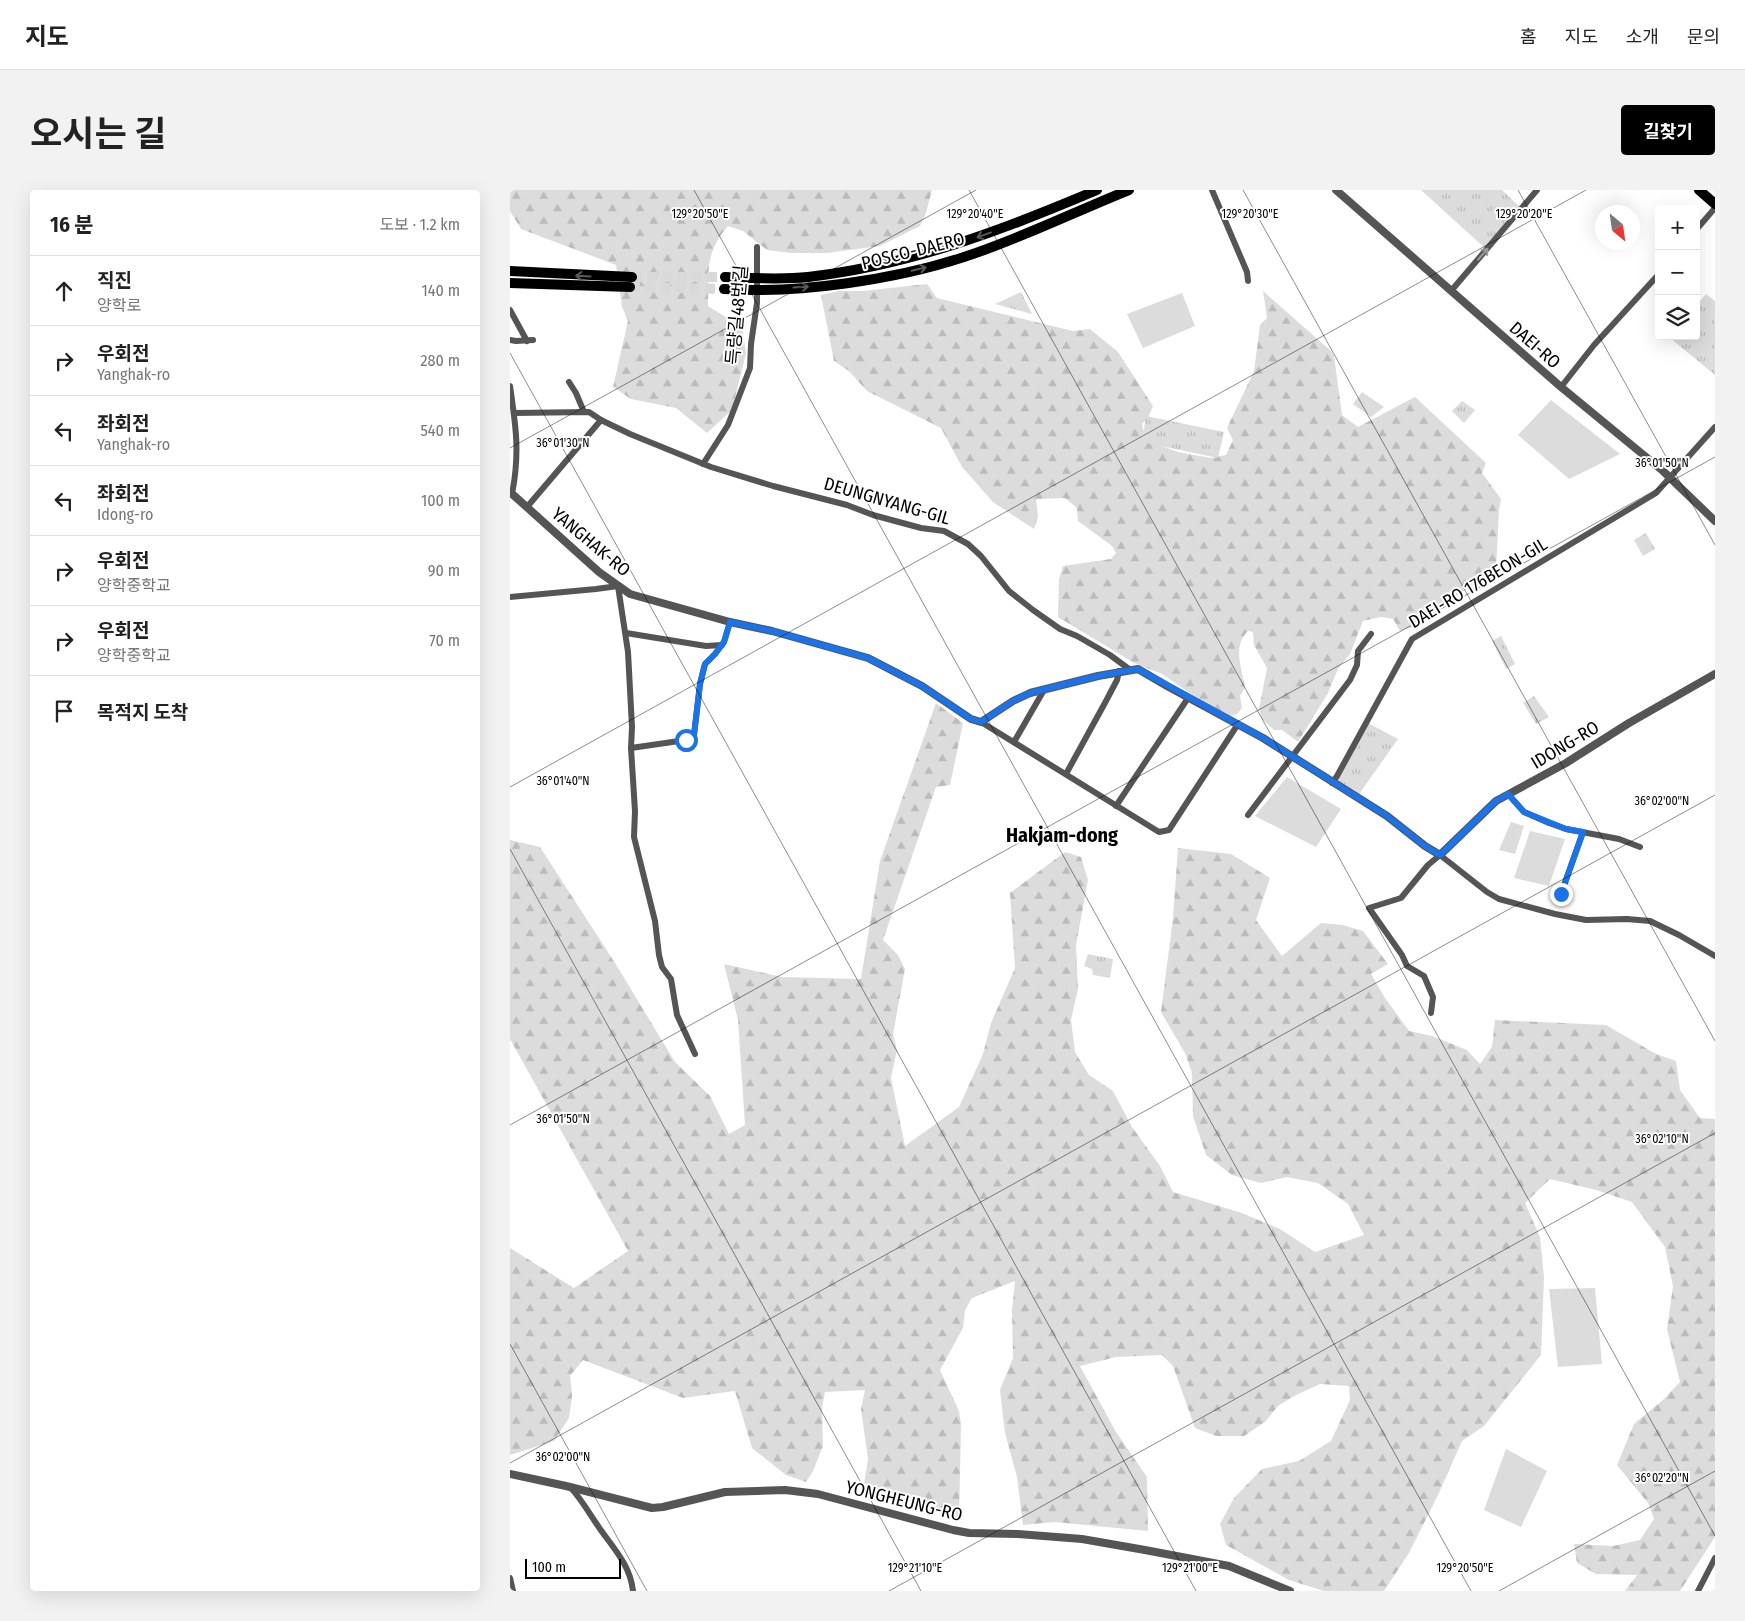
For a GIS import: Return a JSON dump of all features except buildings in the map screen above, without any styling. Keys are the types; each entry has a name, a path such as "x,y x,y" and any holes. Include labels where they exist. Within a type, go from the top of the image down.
{"main road":[{"name":"POSCO-DAERO","path":"725,277 807,277 869,267 926,254 956,246 1098,190"},
{"name":"POSCO-DAERO","path":"724,289 752,290 812,287 872,279 964,257 1129,190"},
{"path":"1699,190 1715,206"},
{"path":"510,271 631,282 510,283"}],"street":[{"path":"1212,190 1247,272 1248,281"},
{"name":"DAEI-RO","path":"1336,190 1560,387 1670,478 1715,521"},
{"path":"1451,290 1537,190"},
{"path":"1700,225 1715,206"},
{"name":"득량길48번길","path":"703,464 728,426 750,368 751,344 757,303 758,247"},
{"path":"1560,387 1594,345 1655,278"},
{"path":"510,310 530,340 510,340"},
{"path":"569,382 584,412"},
{"path":"510,386 517,438 517,468 511,493"},
{"name":"DEUNGNYANG-GIL","path":"514,413 589,412 601,420 703,464 773,486 847,505 873,515 921,528 944,531 960,538 981,556 1009,591 1033,610 1060,629 1077,636 1110,655 1129,669"},
{"path":"527,507 601,420"},
{"name":"DAEI-RO 176BEON-GIL","path":"1332,782 1412,639 1656,493 1715,427"},
{"name":"YANGHAK-RO","path":"511,493 585,560 630,594 868,658 922,686 971,719 981,722"},
{"path":"510,597 618,586 626,633 632,727 634,837 655,921 658,955 662,967 671,980 677,1015 695,1054"},
{"path":"631,748 686,740 694,735 700,684 705,664 722,645 730,622"},
{"path":"626,633 706,646 722,645"},
{"path":"1248,815 1350,680 1357,665 1358,651 1371,634"},
{"path":"1238,724 1169,830 1159,832 981,722 1013,701 1030,693 1119,671 1138,669 1238,724 1379,811 1499,899 1586,920 1627,919 1650,921 1715,956"},
{"path":"1066,774 1117,680 1119,671"},
{"name":"IDONG-RO","path":"1440,855 1496,801 1566,763 1629,723 1715,674"},
{"path":"1014,742 1044,690"},
{"path":"1116,806 1188,698"},
{"path":"1508,794 1524,812 1566,829 1619,839 1640,847"},
{"path":"1561,894 1583,832"},
{"path":"1431,1013 1432,997 1424,976 1407,966 1402,955 1370,908 1401,898 1428,865 1440,855"},
{"name":"YONGHEUNG-RO","path":"510,1474 652,1508 725,1492 785,1490 818,1494 969,1533 1018,1534 1082,1539 1230,1566 1290,1591"},
{"path":"571,1488 588,1508 596,1524 628,1569 633,1591"},
{"path":"1698,1591 1715,1558"},
{"path":"510,1578 513,1591"}],"green space":[{"path":"510,190 932,190 926,213 920,226 880,246 827,253 790,253 767,250 743,231 728,226 720,236 711,255 708,273 708,306 742,327 746,353 732,410 707,433 676,408 631,399 613,387 628,321 622,307 616,265 521,229 510,211"},
{"path":"1421,190 1502,190 1522,209 1487,250"},
{"path":"927,284 937,298 1073,331 1090,329 1118,352 1153,406 1148,418 1142,424 1146,440 1178,452 1211,458 1226,455 1233,440 1227,428 1254,371 1260,325 1267,318 1263,291 1331,351 1334,356 1342,415 1358,427 1415,397 1486,463 1482,473 1501,499 1496,569 1412,627 1400,631 1393,619 1381,617 1363,621 1350,654 1338,669 1328,693 1298,742 1282,730 1274,730 1262,719 1259,709 1267,668 1254,645 1253,632 1248,631 1243,637 1239,651 1245,688 1240,696 1242,708 1237,714 1230,716 1193,695 1162,674 1134,663 1058,617 1059,579 1063,566 1111,559 1116,553 1112,546 1078,521 1077,508 1065,498 1036,499 1038,516 1034,529 993,502 962,467 941,428 867,391 849,371 834,361 821,295 839,291 863,291"},
{"path":"1021,292 1032,314 995,304"},
{"path":"1182,293 1195,326 1143,348 1127,314"},
{"path":"1706,294 1715,301 1715,375 1672,340 1700,340 1700,301"},
{"path":"1362,392 1384,407 1371,417 1353,404"},
{"path":"1551,400 1620,454 1569,479 1518,435"},
{"path":"1462,401 1475,410 1464,423 1452,411"},
{"path":"1146,416 1224,432 1218,458 1142,442"},
{"path":"1646,533 1655,549 1643,556 1634,540"},
{"path":"1501,636 1515,664 1506,669 1492,641"},
{"path":"1534,696 1549,717 1536,724 1523,703"},
{"path":"936,703 963,723 950,785 936,787 883,940 898,955 905,969 893,1034 897,1050 891,1078 905,1146 959,1107 983,1054 991,1023 1015,968 1010,893 1065,852 1081,857 1088,880 1076,945 1078,989 1071,1020 1075,1052 1089,1075 1113,1091 1132,1127 1160,1166 1173,1192 1242,1213 1280,1229 1315,1252 1364,1235 1348,1204 1318,1183 1287,1177 1261,1183 1232,1175 1206,1155 1193,1116 1192,1073 1186,1055 1161,1012 1173,918 1178,848 1231,854 1270,878 1256,920 1282,956 1321,923 1343,925 1363,931 1388,964 1371,974 1385,998 1409,1031 1432,1036 1467,1050 1480,1064 1492,1047 1495,1020 1606,1025 1656,1054 1676,1061 1680,1090 1700,1118 1715,1119 1715,1537 1680,1591 1625,1591 1637,1575 1596,1574 1577,1563 1574,1544 1613,1546 1640,1540 1654,1519 1648,1503 1617,1465 1634,1424 1664,1399 1680,1382 1667,1329 1673,1286 1665,1247 1632,1202 1596,1190 1550,1179 1525,1203 1540,1237 1544,1277 1541,1355 1484,1426 1462,1441 1409,1553 1384,1591 1324,1591 1289,1580 1226,1545 1220,1524 1234,1498 1262,1469 1299,1461 1331,1441 1350,1400 1349,1386 1320,1384 1278,1406 1265,1422 1244,1436 1216,1436 1195,1428 1173,1366 1162,1355 1116,1357 1080,1366 1116,1432 1147,1477 1148,1531 1055,1522 1023,1525 1017,1477 1005,1433 1000,1390 1013,1358 1012,1310 1015,1281 972,1298 965,1310 963,1328 940,1370 959,1411 961,1424 959,1518 911,1502 863,1490 868,1459 861,1409 865,1390 825,1392 822,1408 823,1446 813,1471 806,1482 786,1475 752,1448 735,1391 683,1398 583,1360 570,1376 572,1396 569,1418 554,1441 510,1455 510,1248 574,1288 628,1251 510,1039 510,840 540,847 615,963 675,1062 710,1096 729,1134 745,1125 738,1020 724,964 782,977 861,979 880,861"},
{"path":"1368,723 1398,739 1357,797 1332,783"},
{"path":"1287,777 1341,809 1316,847 1255,816"},
{"path":"1511,822 1524,826 1515,854 1499,850"},
{"path":"1530,831 1565,839 1549,886 1514,878"},
{"path":"1088,954 1113,959 1110,978 1093,975 1092,969 1084,966"},
{"path":"1595,1288 1602,1364 1558,1367 1549,1289"},
{"path":"1506,1449 1547,1471 1521,1527 1484,1510"}],"tunnel":[{"path":"632,277 725,277"},
{"path":"630,287 724,289"}],"district":[{"name":"Hakjam-dong","path":"1062,835"}],"route":[{"path":"686,740 694,735 700,684 705,664 724,642 730,622 772,631 868,658 922,686 971,719 981,722 997,710 1030,693 1129,669 1138,669 1263,738 1357,796 1440,855 1496,801 1508,794 1524,812 1566,829 1583,832 1561,894"}]}
